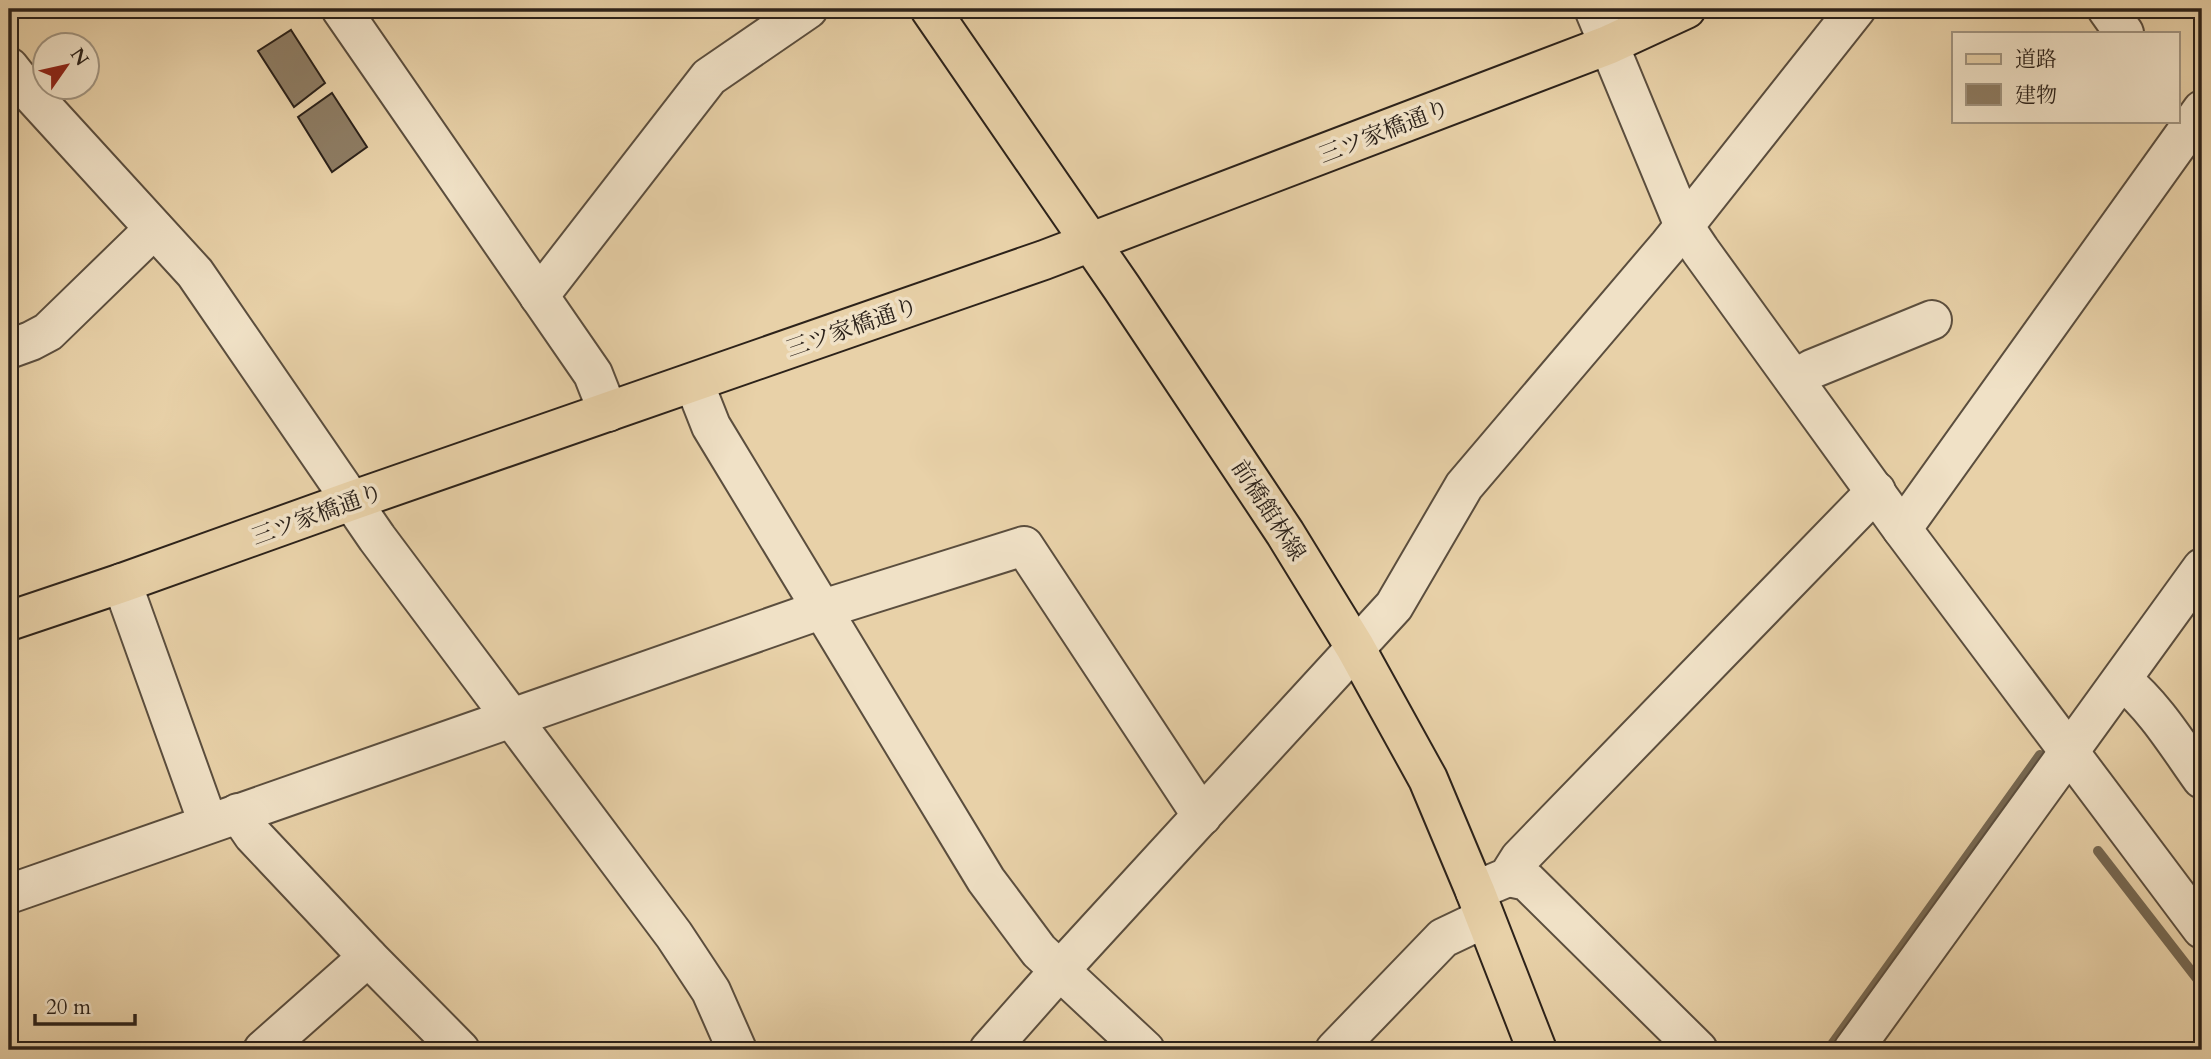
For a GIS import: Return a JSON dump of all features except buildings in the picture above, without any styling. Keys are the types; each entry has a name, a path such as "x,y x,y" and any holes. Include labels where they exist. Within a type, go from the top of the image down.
{"main road":[{"name":"前橋館林線","path":"930,9 1285,533 1355,648 1489,895 1537,1050"},
{"name":"三ツ家橋通り","path":"9,621 1090,242 1608,45 1686,9"}],"street":[{"path":"341,9 593,374 608,412"},
{"path":"539,296 709,77 807,9"},
{"path":"1594,9 1684,226 1902,529 2202,929"},
{"path":"989,1050 1394,606 1464,486 1684,226 1856,9"},
{"path":"2107,9 2123,32"},
{"path":"9,67 195,273 351,501 674,935 710,991 737,1050"},
{"path":"1902,529 2190,116"},
{"path":"9,349 48,332 154,229"},
{"path":"1794,379 1812,369 1932,320"},
{"path":"694,383 711,426 986,880 1039,951 1145,1050"},
{"path":"1335,1050 1443,938 1489,895 1520,858 1876,491"},
{"path":"9,894 823,609 1024,547 1202,816"},
{"path":"1853,1050 2202,568"},
{"path":"122,583 223,818 253,835 460,1050"},
{"path":"2122,680 2154,711 2202,779"},
{"path":"1489,895 1527,881 1698,1050"},
{"path":"263,1050 368,957"}],"waterway":[{"path":"1828,1050 2040,755"},
{"path":"2098,851 2202,985"}]}
